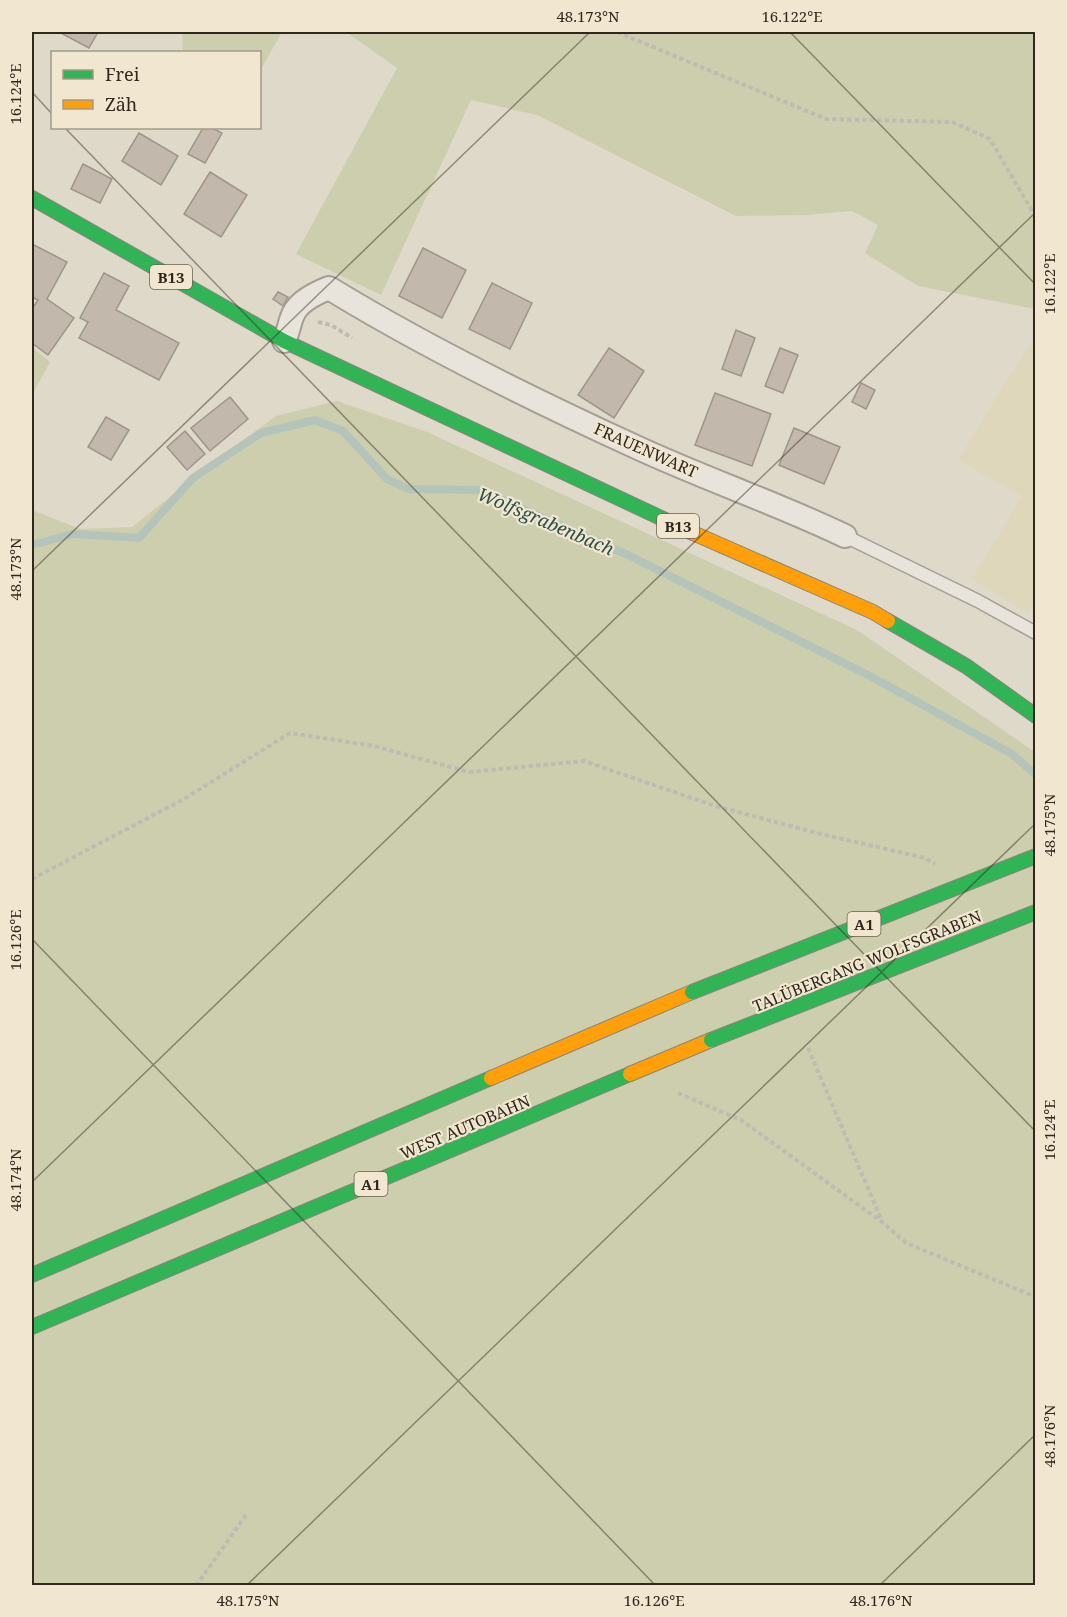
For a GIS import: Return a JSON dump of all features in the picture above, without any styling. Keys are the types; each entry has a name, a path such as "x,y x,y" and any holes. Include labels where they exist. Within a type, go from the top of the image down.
{"main road":[{"name":"B13","path":"32,198 284,340 658,517 873,612 966,666 1035,716"},
{"name":"A1","path":"32,1275 692,992 1035,856"},
{"name":"TALÜBERGANG WOLFSGRABEN","path":"711,1040 1035,912"},
{"name":"WEST AUTOBAHN","path":"32,1327 711,1040"}],"street":[{"name":"FRAUENWART","path":"284,340 292,315 312,294 329,288 386,323 452,359 636,447 798,514 845,536"}],"lane":[{"name":"FRAUENWART","path":"845,536 978,601 1035,633"}],"path":[{"path":"617,32 826,119 952,123 990,139 1035,214"},
{"path":"32,879 184,799 290,733 374,746 469,772 584,761 715,806 821,834 926,858 944,871"},
{"path":"808,1048 882,1222"},
{"path":"678,1093 741,1120 882,1222 906,1243 1035,1297"},
{"path":"196,1586 246,1515"}],"shaded area":[{"path":"1030,343 1036,347 1036,600 1028,614 972,579 1022,496 958,460"}],"green space":[{"path":"182,32 282,32 261,69 261,51 183,51"},
{"path":"346,32 1035,32 1035,309 918,286 865,253 878,225 852,211 806,215 736,216 537,115 471,100 381,295 296,254 397,68"},
{"path":"32,347 50,362 32,395"},
{"path":"337,401 427,432 857,630 1035,752 1035,1585 32,1585 32,510 80,529 132,527 276,416"}],"building":[{"path":"59,32 98,32 89,48"},
{"path":"202,129 214,129 222,133 205,163 188,154"},
{"path":"139,133 178,156 161,185 122,161"},
{"path":"83,164 112,179 100,203 71,189"},
{"path":"210,172 247,195 221,237 184,214"},
{"path":"32,244 67,262 47,299 74,318 48,355 32,343 32,309 38,300 32,297"},
{"path":"423,248 466,270 442,318 399,296"},
{"path":"104,273 129,286 116,310 179,343 159,380 79,338 88,322 80,318"},
{"path":"492,283 532,303 510,349 469,329"},
{"path":"278,292 288,297 283,306 273,299"},
{"path":"736,330 755,338 741,376 722,369"},
{"path":"609,348 644,371 614,418 578,395"},
{"path":"780,348 798,355 783,393 765,386"},
{"path":"861,383 875,390 866,409 852,402"},
{"path":"715,393 771,414 752,466 695,445"},
{"path":"230,397 248,419 210,451 191,428"},
{"path":"106,417 129,430 111,460 88,447"},
{"path":"794,428 840,447 824,484 779,465"},
{"path":"185,431 205,454 187,470 167,447"}],"waterway":[{"name":"Wolfsgrabenbach","path":"32,545 73,534 139,538 193,478 261,433 315,420 343,431 387,479 408,489 479,490 628,555 870,676 1012,754 1036,775"}],"traffic: fast":[{"path":"32,198 284,341 693,533"},
{"path":"888,621 966,666 1036,716"},
{"path":"692,992 1036,856"},
{"path":"711,1040 1036,912"},
{"path":"32,1327 630,1074"},
{"path":"32,1275 491,1078"}],"traffic: slow":[{"path":"693,533 873,612 888,621"},
{"path":"491,1078 692,992"},
{"path":"630,1074 711,1040"}]}
